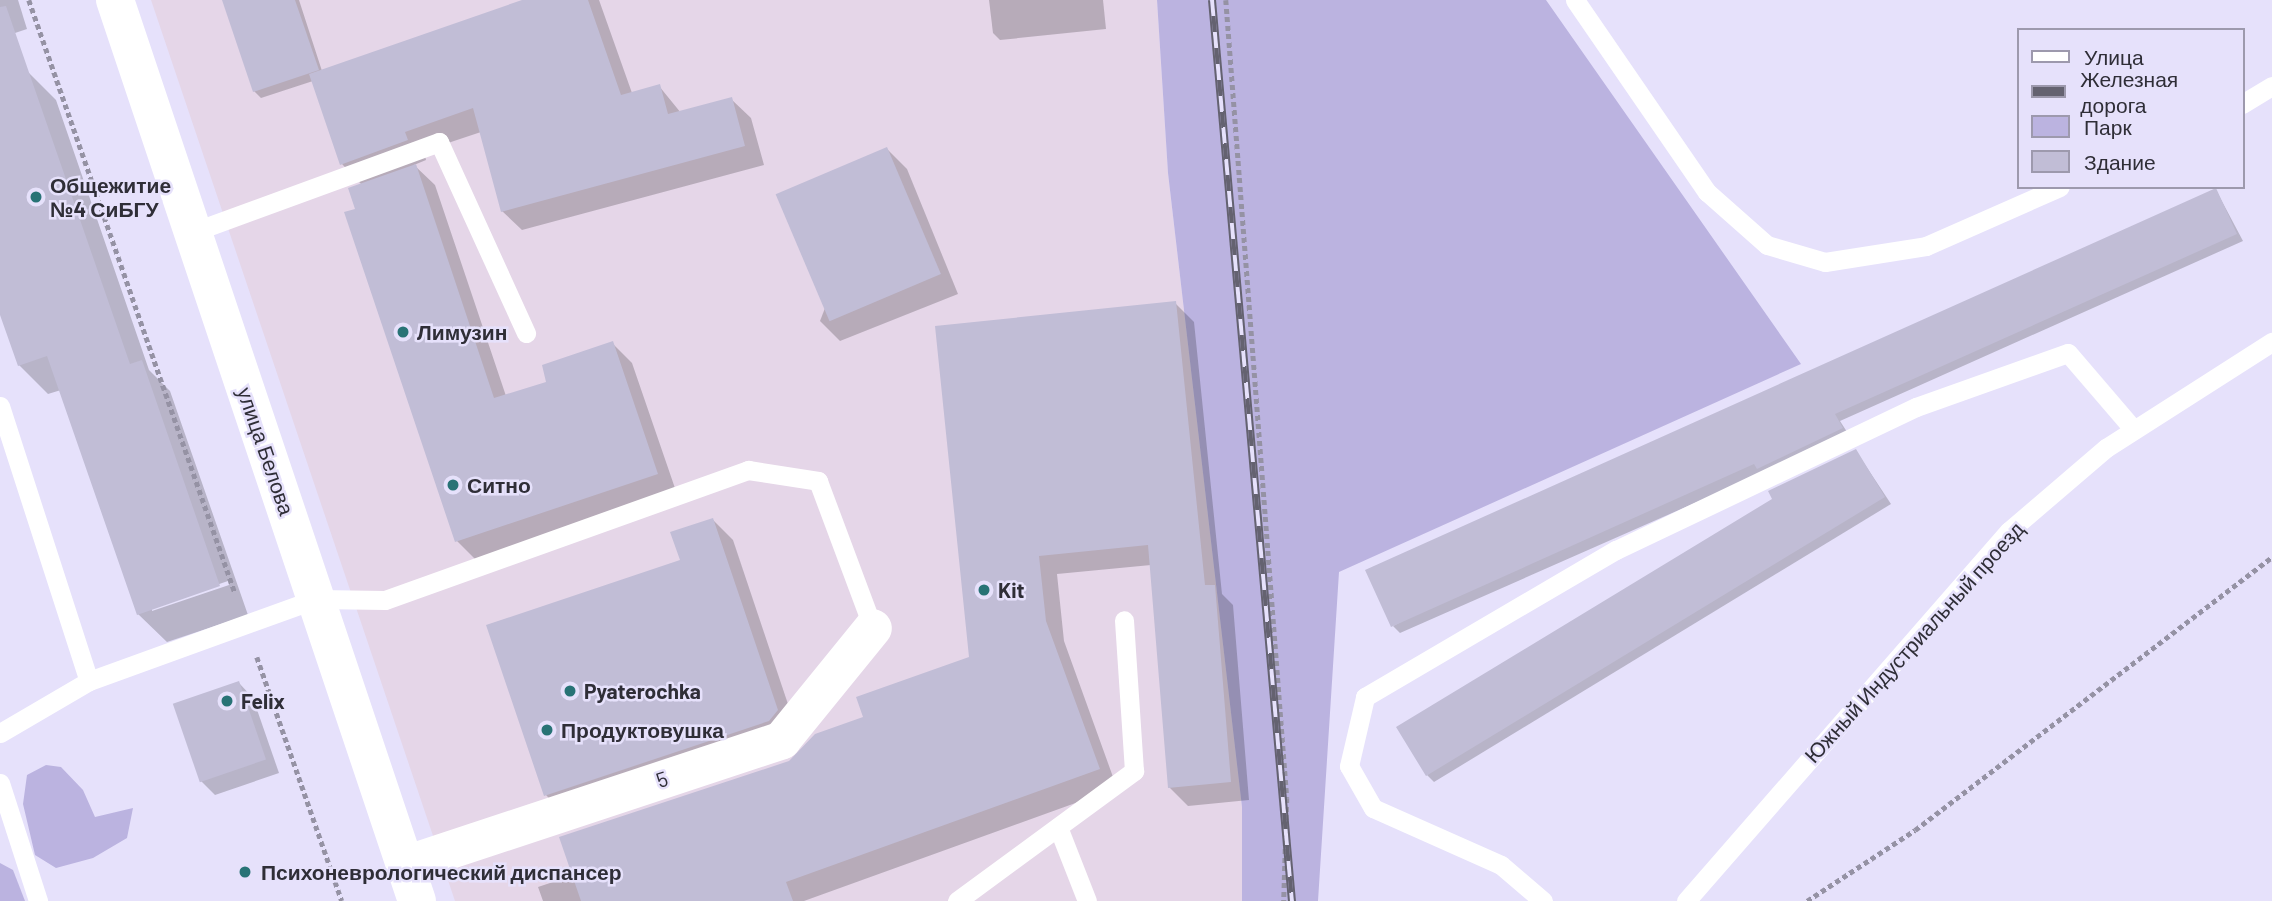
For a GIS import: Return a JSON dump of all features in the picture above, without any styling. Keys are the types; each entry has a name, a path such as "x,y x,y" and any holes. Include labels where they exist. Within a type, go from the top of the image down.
{"main road":[{"name":"улица Белова","path":"115,0 417,901"},
{"name":"5","path":"405,865 782,740 873,628"}],"lane":[{"path":"1575,0 1707,192 1767,245 1825,262 1926,246 2055,189"},
{"path":"2244,103 2272,86"},
{"path":"193,232 439,142 526,334"},
{"name":"Южный Индустриальный проезд","path":"1686,901 2009,531 2106,448 2272,342"},
{"path":"1543,901 1502,865 1373,808 1349,766 1365,697 1616,550 1916,407 2068,353 2134,430"},
{"path":"0,406 89,681"},
{"path":"0,733 89,681 316,599 385,600 748,470 818,481 873,628"},
{"path":"957,901 1134,772 1124,620"},
{"path":"0,783 38,901"},
{"path":"1058,827 1087,901"}],"path":[{"path":"29,0 342,901"},
{"path":"1226,0 1287,798 1284,901"},
{"path":"1807,901 1915,830 2272,557"}],"shaded area":[{"path":"151,0 1157,0 1168,173 1242,807 1242,901 455,901"}],"green space":[{"path":"1157,0 1546,0 1801,364 1339,572 1318,901 1242,901 1242,807 1168,173"},
{"path":"46,765 61,767 83,790 95,817 133,808 127,838 93,858 56,868 35,855 23,804 27,775"},
{"path":"0,863 13,870 25,901 0,901"}],"building":[{"path":"222,0 295,0 319,70 253,92"},
{"path":"522,0 588,0 621,95 660,84 668,114 732,97 745,146 501,212 473,108 405,132 408,140 340,165 309,74"},
{"path":"6,6 130,364 142,360 220,586 137,615 47,356 18,366 0,315 0,7"},
{"path":"887,147 941,274 830,321 776,194"},
{"path":"416,164 494,398 546,382 542,365 613,341 658,474 455,542 344,212 355,209 348,188"},
{"path":"2214,189 2216,189 2237,234 1835,414 1843,428 1757,469 1754,464 1391,627 1365,570"},
{"path":"1176,301 1205,585 1215,585 1231,782 1168,788 1148,545 1039,556 1046,621 1100,769 786,882 793,901 581,901 559,837 789,761 815,734 863,717 856,697 969,657 935,326"},
{"path":"1856,449 1885,497 1426,776 1396,727 1772,499 1768,491"},
{"path":"713,518 778,710 769,721 544,796 486,625 680,560 670,532"},
{"path":"239,681 266,759 200,782 173,704"}],"railway":[{"path":"1212,0 1292,901"}],"place":[{"name":"Общежитие №4 СиБГУ","path":"36,197"},
{"name":"Лимузин","path":"403,332"},
{"name":"Ситно","path":"453,485"},
{"name":"Kit","path":"984,590"},
{"name":"Pyaterochka","path":"570,691"},
{"name":"Felix","path":"227,701"},
{"name":"Продуктовушка","path":"547,730"},
{"name":"Психоневрологический диспансер","path":"245,872"}]}
